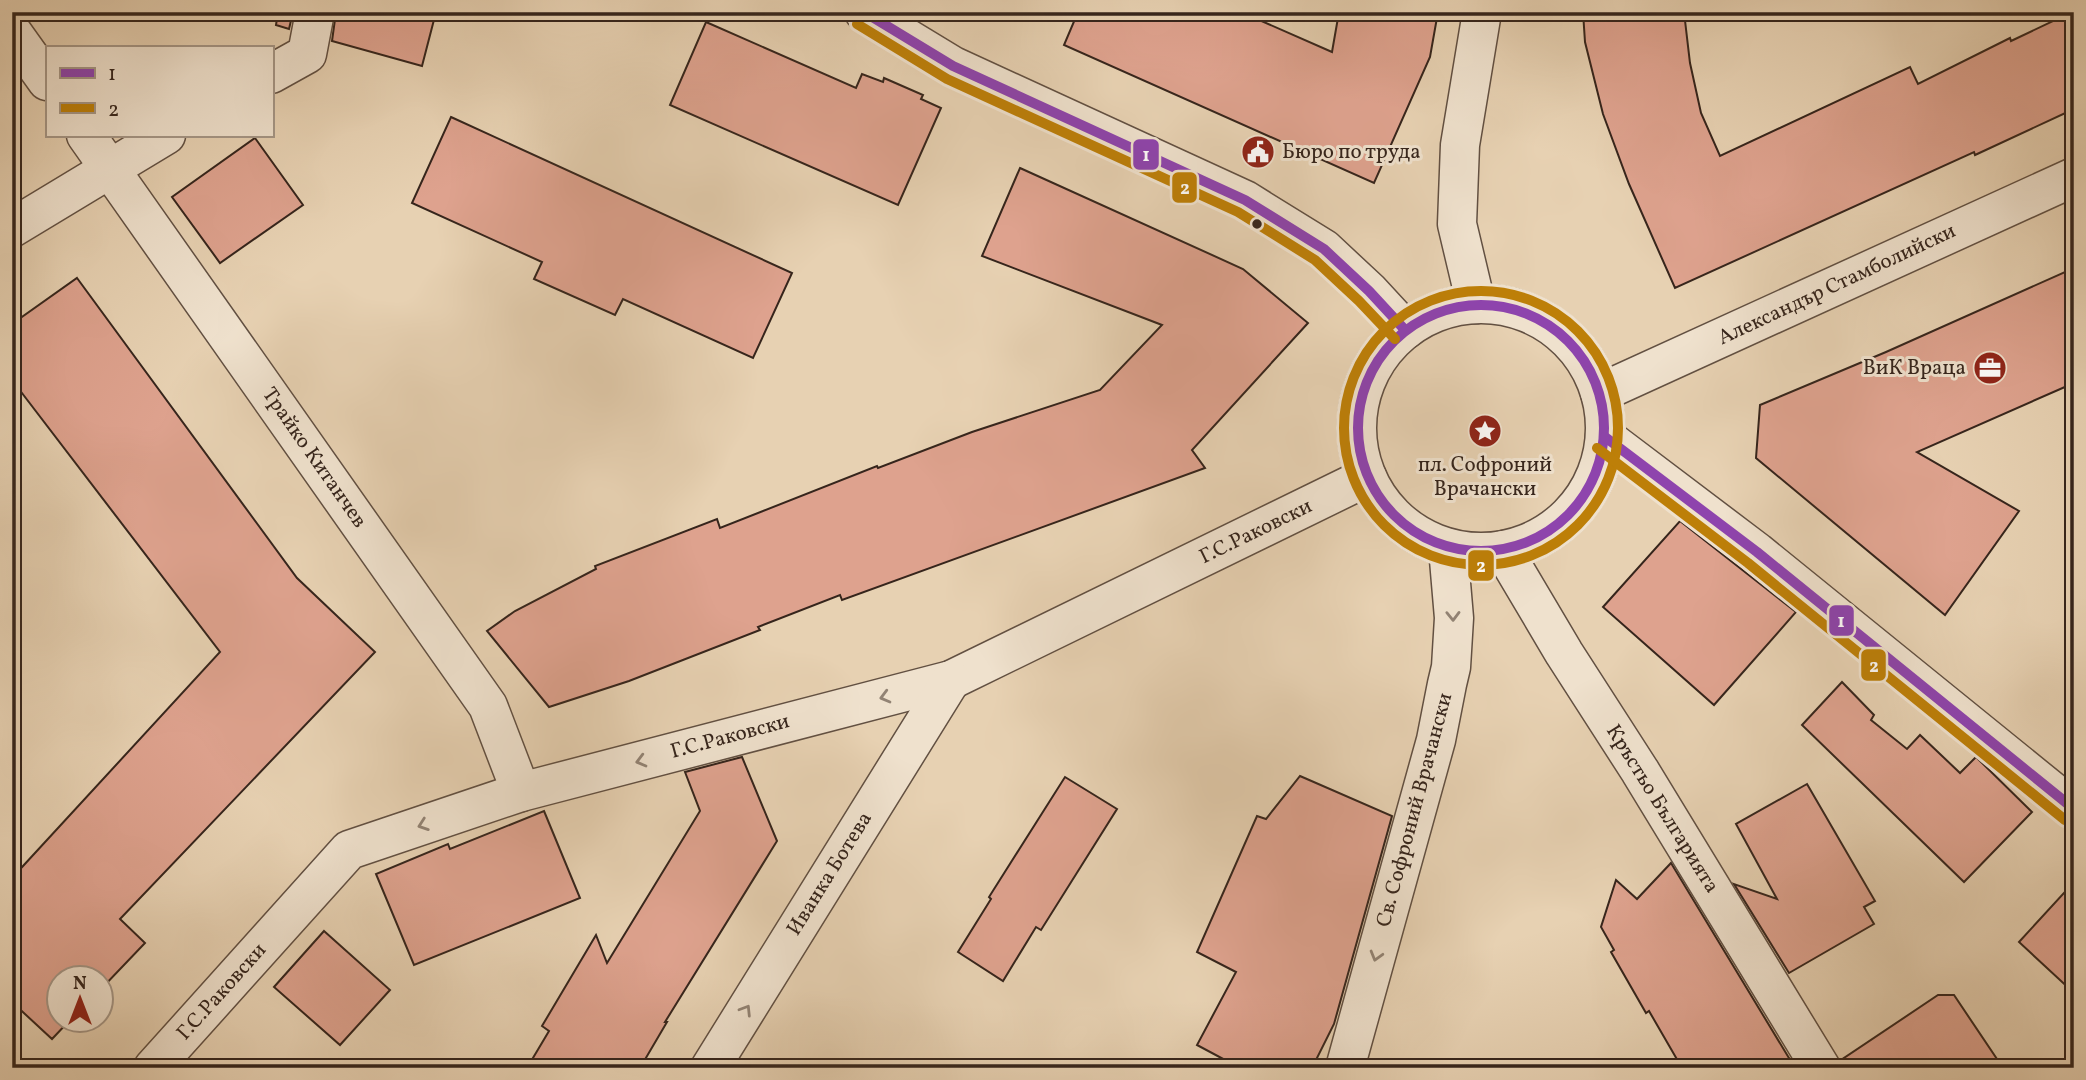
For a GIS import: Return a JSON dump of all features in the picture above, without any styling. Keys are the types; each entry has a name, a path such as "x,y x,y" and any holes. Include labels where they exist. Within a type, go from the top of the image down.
{"street":[{"path":"273,73 307,54 315,12"},
{"path":"864,12 953,65 1245,200 1324,249 1369,291 1405,330"},
{"path":"1476,304 1457,223 1460,145 1482,12"},
{"path":"12,32 46,80"},
{"name":"Трайко Китанчев","path":"87,136 488,706 522,792"},
{"path":"12,228 164,136"},
{"name":"Александър Стамболийски","path":"1600,393 2074,177"},
{"path":"1476,304 1515,309 1551,325 1579,351 1600,393 1605,411 1605,438 1599,469 1584,499 1562,523 1534,540 1503,550 1475,552 1448,548 1414,532 1386,509 1367,477 1358,446 1357,414 1366,382 1382,354 1405,330 1426,317 1451,308 1476,304"},
{"path":"1605,438 1757,552 2074,809"},
{"name":"Г.С.Раковски","path":"153,1068 349,850 522,792 951,680 1367,477"},
{"name":"Св. Софроний Врачански","path":"1345,1068 1436,740 1451,667 1454,618 1448,548"},
{"name":"Кръстьо Българията","path":"1503,550 1821,1068"},
{"name":"Иванка Ботева","path":"710,1068 951,680"}],"building":[{"path":"278,12 293,12 289,29 276,25"},
{"path":"336,12 436,12 422,66 332,41"},
{"path":"1078,12 1241,12 1332,52 1339,12 1438,12 1430,57 1374,183 1064,45"},
{"path":"1583,12 1684,12 1690,63 1701,113 1720,156 1910,67 1918,84 2010,38 2011,41 2072,12 2074,109 1675,288 1629,184 1603,114 1585,42"},
{"path":"706,22 856,88 862,74 883,82 884,78 923,95 921,99 941,108 898,205 670,105"},
{"path":"451,117 792,273 753,358 623,299 615,315 534,279 542,262 412,203"},
{"path":"255,138 303,205 220,263 172,197"},
{"path":"1020,168 1243,269 1308,323 1192,450 1205,468 842,600 840,595 758,627 760,630 629,681 549,707 487,631 515,611 596,569 595,566 717,519 720,528 877,466 878,468 972,432 1100,390 1162,325 982,256"},
{"path":"2074,268 2074,383 1917,452 2019,511 1945,615 1756,458 1760,405"},
{"path":"77,278 297,578 375,652 120,919 145,943 116,973 116,964 46,964 46,1033 12,1002 12,878 220,652 12,380 12,324"},
{"path":"1680,521 1796,612 1714,705 1603,607"},
{"path":"1842,682 1874,715 1871,720 1907,749 1920,735 1960,773 1976,757 2032,812 1964,882 1802,725"},
{"path":"742,757 777,841 665,1022 640,1068 527,1068 549,1031 542,1026 596,935 607,963 700,811 685,772"},
{"path":"1300,776 1392,816 1334,1024 1312,1068 1240,1068 1197,1045 1236,972 1197,952 1257,816 1266,819"},
{"path":"1065,777 1117,809 1041,930 1036,927 1003,981 958,952 991,899 989,897"},
{"path":"1807,784 1875,901 1864,907 1874,924 1789,973 1734,884 1777,899 1736,824"},
{"path":"544,811 580,898 414,965 376,874 448,844 450,849"},
{"path":"1671,863 1795,1068 1682,1068 1649,1011 1646,1013 1611,952 1614,950 1601,927 1616,880 1637,899"},
{"path":"2074,882 2074,993 2019,942"},
{"path":"324,931 390,990 340,1045 274,987"},
{"path":"1938,995 1954,995 2003,1068 1843,1068 1841,1060"}],"transit line":[{"name":"1","path":"864,12 953,66 1245,200 1324,249 1369,291 1405,330"},
{"name":"2","path":"857,24 947,79 1238,212 1315,260 1395,339"},
{"name":"2","path":"1468,291 1494,291 1534,301 1557,314 1578,331 1595,352 1608,375 1616,401 1618,428 1616,455 1608,481 1595,504 1578,525 1546,549 1521,560 1494,565 1468,565 1441,560 1416,549 1394,534 1375,515 1360,493 1349,468 1344,441 1344,415 1349,388 1360,363 1375,341 1394,322 1416,307 1441,296 1468,291"},
{"name":"1","path":"1493,305 1517,310 1539,319 1568,341 1584,359 1595,381 1602,404 1604,428 1602,452 1595,475 1584,497 1568,515 1550,531 1517,546 1493,551 1469,551 1445,546 1412,531 1378,497 1360,452 1358,416 1363,392 1378,359 1412,325 1457,307 1493,305"},
{"name":"1","path":"1605,437 1757,552 2074,809"},
{"name":"2","path":"1597,448 1748,563 2065,820"}],"place":[{"name":"Бюро по труда","path":"1258,152"},
{"name":"ВиК Враца","path":"1990,368"},
{"name":"пл. Софроний Врачански","path":"1485,431"}]}
